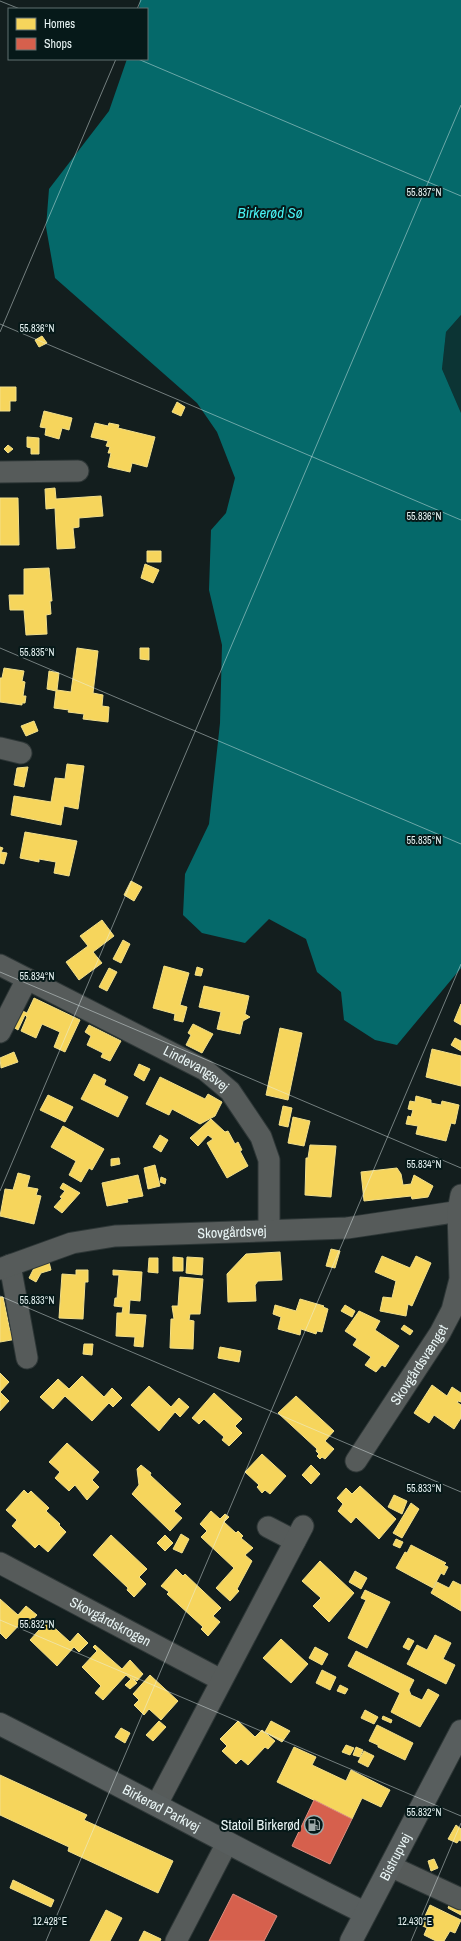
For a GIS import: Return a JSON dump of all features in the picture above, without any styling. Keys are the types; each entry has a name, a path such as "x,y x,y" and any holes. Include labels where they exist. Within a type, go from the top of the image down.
{"street":[{"path":"0,472 78,471"},
{"path":"0,748 21,753"},
{"name":"Lindevangsvej","path":"0,965 205,1070 230,1091 261,1137 269,1160 269,1230"},
{"path":"0,1032 27,978"},
{"name":"Skovgårdsvej","path":"27,1358 5,1267 72,1242 115,1236 347,1228 460,1206"},
{"name":"Skovgårdsvænget","path":"356,1461 440,1333 452,1310 460,1279 460,1206"},
{"path":"157,1804 299,1533 268,1527"},
{"name":"Skovgårdskrogen","path":"0,1563 221,1680"},
{"name":"Birkerød Parkvej","path":"0,1724 157,1804 227,1843 365,1913"},
{"name":"Bistrupvej","path":"351,1941 461,1731"},
{"path":"176,1941 227,1843"},
{"path":"390,1866 461,1899"}],"shaded area":[{"path":"461,315 461,413 442,369 446,332"}],"water":[{"name":"Birkerød Sø","path":"140,0 461,0 461,315 446,332 442,369 461,413 461,968 397,1045 375,1040 344,1020 341,992 317,972 306,939 269,919 245,943 202,933 183,915 185,874 209,824 220,723 222,645 209,590 211,530 226,513 235,478 217,432 197,403 55,278 46,227 49,189 109,111 127,60 148,60 148,8 139,8"}],"building: Homes":[{"path":"42,336 47,343 39,347 35,340"},
{"path":"0,387 16,387 16,401 10,401 10,411 0,411"},
{"path":"177,402 185,407 181,416 172,412"},
{"path":"44,411 72,418 69,430 62,428 59,439 45,435 46,428 40,427"},
{"path":"95,423 108,426 109,423 119,425 118,428 155,437 147,467 132,463 130,472 108,467 111,453 108,453 110,447 106,446 108,441 91,437"},
{"path":"27,437 39,438 39,454 31,454 31,448 27,447"},
{"path":"8,445 13,449 8,453 4,449"},
{"path":"55,488 56,499 101,496 103,516 79,518 79,527 73,528 75,548 57,549 55,508 46,509 45,489"},
{"path":"0,498 18,498 19,545 0,545"},
{"path":"147,551 161,551 161,562 147,562"},
{"path":"145,564 159,570 153,583 141,578"},
{"path":"49,568 52,601 50,601 51,614 46,615 47,634 26,635 24,610 10,610 9,595 24,595 24,569"},
{"path":"77,648 98,651 93,693 103,695 102,706 109,707 108,722 83,719 84,714 54,708 56,691 47,689 49,671 59,673 57,690 71,692"},
{"path":"140,648 149,648 149,660 140,659"},
{"path":"4,668 24,671 22,681 25,682 23,696 26,696 25,703 22,703 22,705 0,702 0,678 2,678"},
{"path":"34,721 38,731 26,736 21,726"},
{"path":"67,764 84,766 78,809 64,806 61,825 11,815 14,796 51,802 55,778 65,779"},
{"path":"28,767 24,787 14,785 17,768"},
{"path":"25,832 77,841 69,876 54,873 56,862 39,859 39,862 20,858"},
{"path":"0,847 3,848 1,852 7,853 4,864 0,863"},
{"path":"131,881 142,887 134,901 124,895"},
{"path":"102,920 114,936 93,952 102,963 79,980 66,962 88,946 80,936"},
{"path":"123,940 130,944 121,963 113,959"},
{"path":"164,966 189,973 180,1005 187,1007 183,1022 174,1020 175,1014 153,1008"},
{"path":"197,967 203,969 201,976 195,975"},
{"path":"109,968 117,972 107,991 99,987"},
{"path":"204,986 249,996 245,1014 250,1017 243,1021 240,1034 217,1029 221,1012 199,1007"},
{"path":"34,998 80,1020 65,1052 54,1047 60,1032 42,1024 36,1038 21,1031 27,1017 25,1015 18,1030 10,1025 18,1009 27,1013"},
{"path":"461,1004 461,1025 454,1021"},
{"path":"193,1024 213,1034 202,1053 186,1045 191,1035 188,1033"},
{"path":"89,1025 121,1041 110,1061 101,1057 103,1053 87,1045 91,1036 85,1032"},
{"path":"280,1028 302,1033 288,1100 266,1095"},
{"path":"455,1038 461,1041 461,1051 451,1045"},
{"path":"432,1049 461,1056 461,1086 426,1077"},
{"path":"14,1052 18,1062 1,1068 0,1058"},
{"path":"139,1064 150,1069 144,1081 134,1075"},
{"path":"94,1074 106,1080 104,1085 128,1097 118,1117 81,1099"},
{"path":"160,1077 205,1099 208,1094 222,1102 215,1116 200,1124 172,1109 169,1115 146,1104"},
{"path":"48,1095 73,1107 65,1122 40,1110"},
{"path":"416,1096 431,1100 431,1103 441,1105 442,1101 459,1105 455,1124 451,1123 446,1141 416,1134 418,1126 406,1124 408,1116 411,1117 413,1110 408,1109 410,1101 415,1102"},
{"path":"283,1106 292,1108 288,1127 279,1125"},
{"path":"293,1117 310,1121 304,1146 288,1143"},
{"path":"211,1119 225,1132 228,1131 235,1144 238,1142 242,1150 240,1151 248,1166 227,1178 207,1143 213,1139 208,1135 198,1146 190,1138"},
{"path":"63,1126 104,1149 92,1170 89,1168 81,1182 69,1175 76,1161 51,1147"},
{"path":"160,1135 168,1140 161,1152 153,1147"},
{"path":"310,1145 336,1146 331,1197 305,1195 306,1158 308,1158"},
{"path":"119,1158 120,1164 111,1166 111,1159"},
{"path":"155,1165 160,1186 148,1189 144,1168"},
{"path":"397,1168 401,1174 403,1185 411,1184 414,1175 433,1186 428,1197 412,1199 411,1196 364,1201 361,1172"},
{"path":"18,1173 30,1176 27,1187 38,1189 36,1195 41,1196 34,1224 0,1216 5,1189 13,1190"},
{"path":"138,1175 143,1196 127,1199 128,1202 107,1206 102,1183"},
{"path":"161,1177 166,1179 165,1184 160,1182"},
{"path":"63,1183 80,1193 62,1213 54,1207 62,1198 60,1197 65,1191 60,1188"},
{"path":"331,1249 340,1251 335,1268 326,1266"},
{"path":"280,1252 282,1280 258,1281 255,1285 256,1301 228,1302 227,1274 246,1254"},
{"path":"382,1256 410,1268 416,1256 431,1263 412,1306 408,1304 406,1316 380,1311 383,1297 392,1298 396,1281 375,1272"},
{"path":"173,1257 183,1258 183,1271 173,1271"},
{"path":"187,1257 203,1258 202,1275 186,1273"},
{"path":"149,1258 158,1258 158,1273 148,1272"},
{"path":"49,1262 51,1270 41,1273 36,1282 29,1278 35,1266"},
{"path":"76,1270 88,1270 88,1282 85,1282 83,1319 59,1318 62,1274 76,1275"},
{"path":"113,1270 142,1272 140,1301 130,1300 129,1314 146,1315 143,1347 134,1346 135,1337 116,1336 117,1313 122,1313 123,1307 114,1306 115,1298 117,1298 119,1275 113,1275"},
{"path":"180,1277 203,1279 200,1314 190,1314 189,1320 194,1321 193,1349 170,1348 171,1319 174,1319 172,1306 178,1306"},
{"path":"0,1297 3,1297 10,1331 15,1330 17,1339 0,1342"},
{"path":"300,1299 324,1306 323,1307 328,1309 322,1332 317,1331 316,1334 301,1329 300,1335 278,1329 281,1317 273,1314 275,1305 296,1311"},
{"path":"345,1305 355,1311 352,1317 341,1311"},
{"path":"359,1311 380,1321 375,1330 399,1346 385,1367 382,1365 376,1372 365,1365 371,1357 353,1345 357,1339 345,1331"},
{"path":"404,1325 413,1331 410,1335 401,1329"},
{"path":"84,1344 93,1344 92,1355 83,1354"},
{"path":"220,1347 241,1351 239,1362 218,1358"},
{"path":"0,1373 9,1382 0,1392"},
{"path":"82,1376 104,1397 112,1388 122,1398 113,1407 109,1403 92,1421 65,1396 53,1409 40,1397 58,1379 69,1389"},
{"path":"432,1385 447,1396 452,1387 461,1393 461,1402 457,1402 461,1405 461,1418 454,1429 434,1415 429,1423 414,1413"},
{"path":"149,1386 171,1407 179,1398 189,1407 180,1417 175,1412 159,1431 131,1405"},
{"path":"0,1392 9,1401 0,1411"},
{"path":"214,1393 242,1419 235,1426 242,1433 229,1446 222,1440 224,1437 204,1419 199,1424 192,1418"},
{"path":"296,1396 334,1431 325,1441 334,1449 325,1459 322,1457 320,1459 317,1456 319,1454 316,1451 317,1449 278,1413"},
{"path":"67,1443 99,1472 92,1480 99,1487 87,1500 75,1485 69,1491 55,1478 60,1472 49,1462"},
{"path":"262,1454 286,1476 270,1494 265,1490 262,1493 257,1487 259,1485 245,1472"},
{"path":"141,1465 151,1473 150,1475 181,1504 174,1511 182,1518 170,1531 132,1494 139,1485 137,1469"},
{"path":"311,1465 320,1474 311,1484 302,1475"},
{"path":"360,1486 396,1519 379,1539 356,1517 351,1523 338,1511 343,1504 337,1498 346,1488 352,1494"},
{"path":"24,1490 28,1494 31,1491 49,1508 46,1511 66,1532 48,1552 39,1544 35,1548 12,1526 17,1520 6,1510"},
{"path":"394,1495 407,1501 402,1514 388,1507"},
{"path":"411,1503 419,1509 402,1538 393,1533"},
{"path":"211,1511 220,1519 225,1514 229,1517 224,1522 236,1533 238,1531 243,1536 241,1538 253,1548 245,1555 252,1561 237,1589 239,1591 230,1601 216,1588 234,1568 201,1537 207,1531 200,1524"},
{"path":"181,1534 189,1539 182,1553 173,1549"},
{"path":"111,1535 147,1569 139,1577 146,1584 134,1597 127,1590 128,1588 93,1555"},
{"path":"165,1535 173,1543 165,1551 157,1543"},
{"path":"396,1539 403,1542 400,1548 393,1545"},
{"path":"411,1545 446,1563 444,1565 448,1567 444,1575 441,1573 433,1588 396,1568 405,1552 407,1553"},
{"path":"320,1561 354,1593 329,1622 313,1606 321,1598 302,1581"},
{"path":"176,1569 183,1576 185,1574 221,1608 213,1616 220,1622 208,1636 201,1629 203,1627 167,1594 169,1592 161,1586"},
{"path":"355,1571 367,1578 361,1589 349,1582"},
{"path":"453,1581 461,1585 461,1611 431,1593 437,1582 449,1588"},
{"path":"365,1590 390,1602 367,1648 348,1638 366,1600 361,1598"},
{"path":"0,1599 18,1615 26,1606 37,1615 28,1625 23,1621 6,1639 0,1633"},
{"path":"47,1621 70,1642 78,1633 88,1643 79,1652 74,1647 57,1666 30,1640"},
{"path":"435,1635 451,1643 443,1659 455,1665 446,1684 407,1664 417,1645 427,1650"},
{"path":"408,1638 414,1641 409,1650 403,1647"},
{"path":"281,1639 308,1664 291,1683 263,1658"},
{"path":"95,1645 122,1669 130,1660 143,1674 137,1681 132,1678 137,1683 130,1689 125,1685 131,1679 126,1675 103,1700 95,1693 101,1686 82,1667 97,1651 93,1647"},
{"path":"315,1647 328,1654 322,1665 309,1658"},
{"path":"356,1651 414,1680 409,1690 411,1695 422,1700 428,1689 439,1695 420,1727 391,1712 400,1693 348,1666"},
{"path":"322,1670 336,1677 330,1690 316,1683"},
{"path":"150,1675 178,1701 161,1720 149,1709 144,1715 134,1705 139,1700 133,1694"},
{"path":"340,1685 348,1689 345,1694 337,1691"},
{"path":"365,1710 378,1717 374,1724 361,1718"},
{"path":"383,1716 392,1720 391,1723 382,1719"},
{"path":"159,1721 166,1727 153,1741 146,1735"},
{"path":"238,1721 255,1737 262,1730 275,1741 268,1749 265,1747 248,1765 241,1759 236,1764 222,1751 227,1746 220,1739"},
{"path":"271,1721 290,1731 282,1742 265,1732"},
{"path":"377,1725 413,1743 405,1760 369,1741"},
{"path":"121,1728 130,1733 125,1743 115,1737"},
{"path":"346,1745 354,1748 350,1755 342,1752"},
{"path":"294,1747 316,1757 312,1765 346,1781 351,1770 390,1790 381,1807 362,1798 352,1819 277,1782"},
{"path":"356,1747 363,1750 360,1757 353,1755"},
{"path":"364,1751 374,1756 368,1767 358,1762"},
{"path":"0,1775 87,1815 84,1820 173,1861 158,1893 68,1851 69,1847 0,1815"},
{"path":"456,1825 461,1829 461,1841 459,1840 457,1843 448,1839"},
{"path":"434,1859 438,1868 431,1871 428,1861"},
{"path":"13,1880 54,1900 51,1907 10,1888"},
{"path":"451,1900 461,1905 461,1915 448,1908"},
{"path":"430,1905 461,1920 455,1933 450,1931 444,1941 436,1941 424,1935 427,1928 421,1925"},
{"path":"106,1910 122,1918 110,1941 90,1941"},
{"path":"144,1931 161,1939 160,1941 139,1941"}],"building: Shops":[{"path":"314,1800 352,1819 330,1864 292,1846"},
{"path":"233,1894 277,1916 264,1941 209,1941"}],"place":[{"name":"Statoil Birkerød","path":"314,1825"}]}
